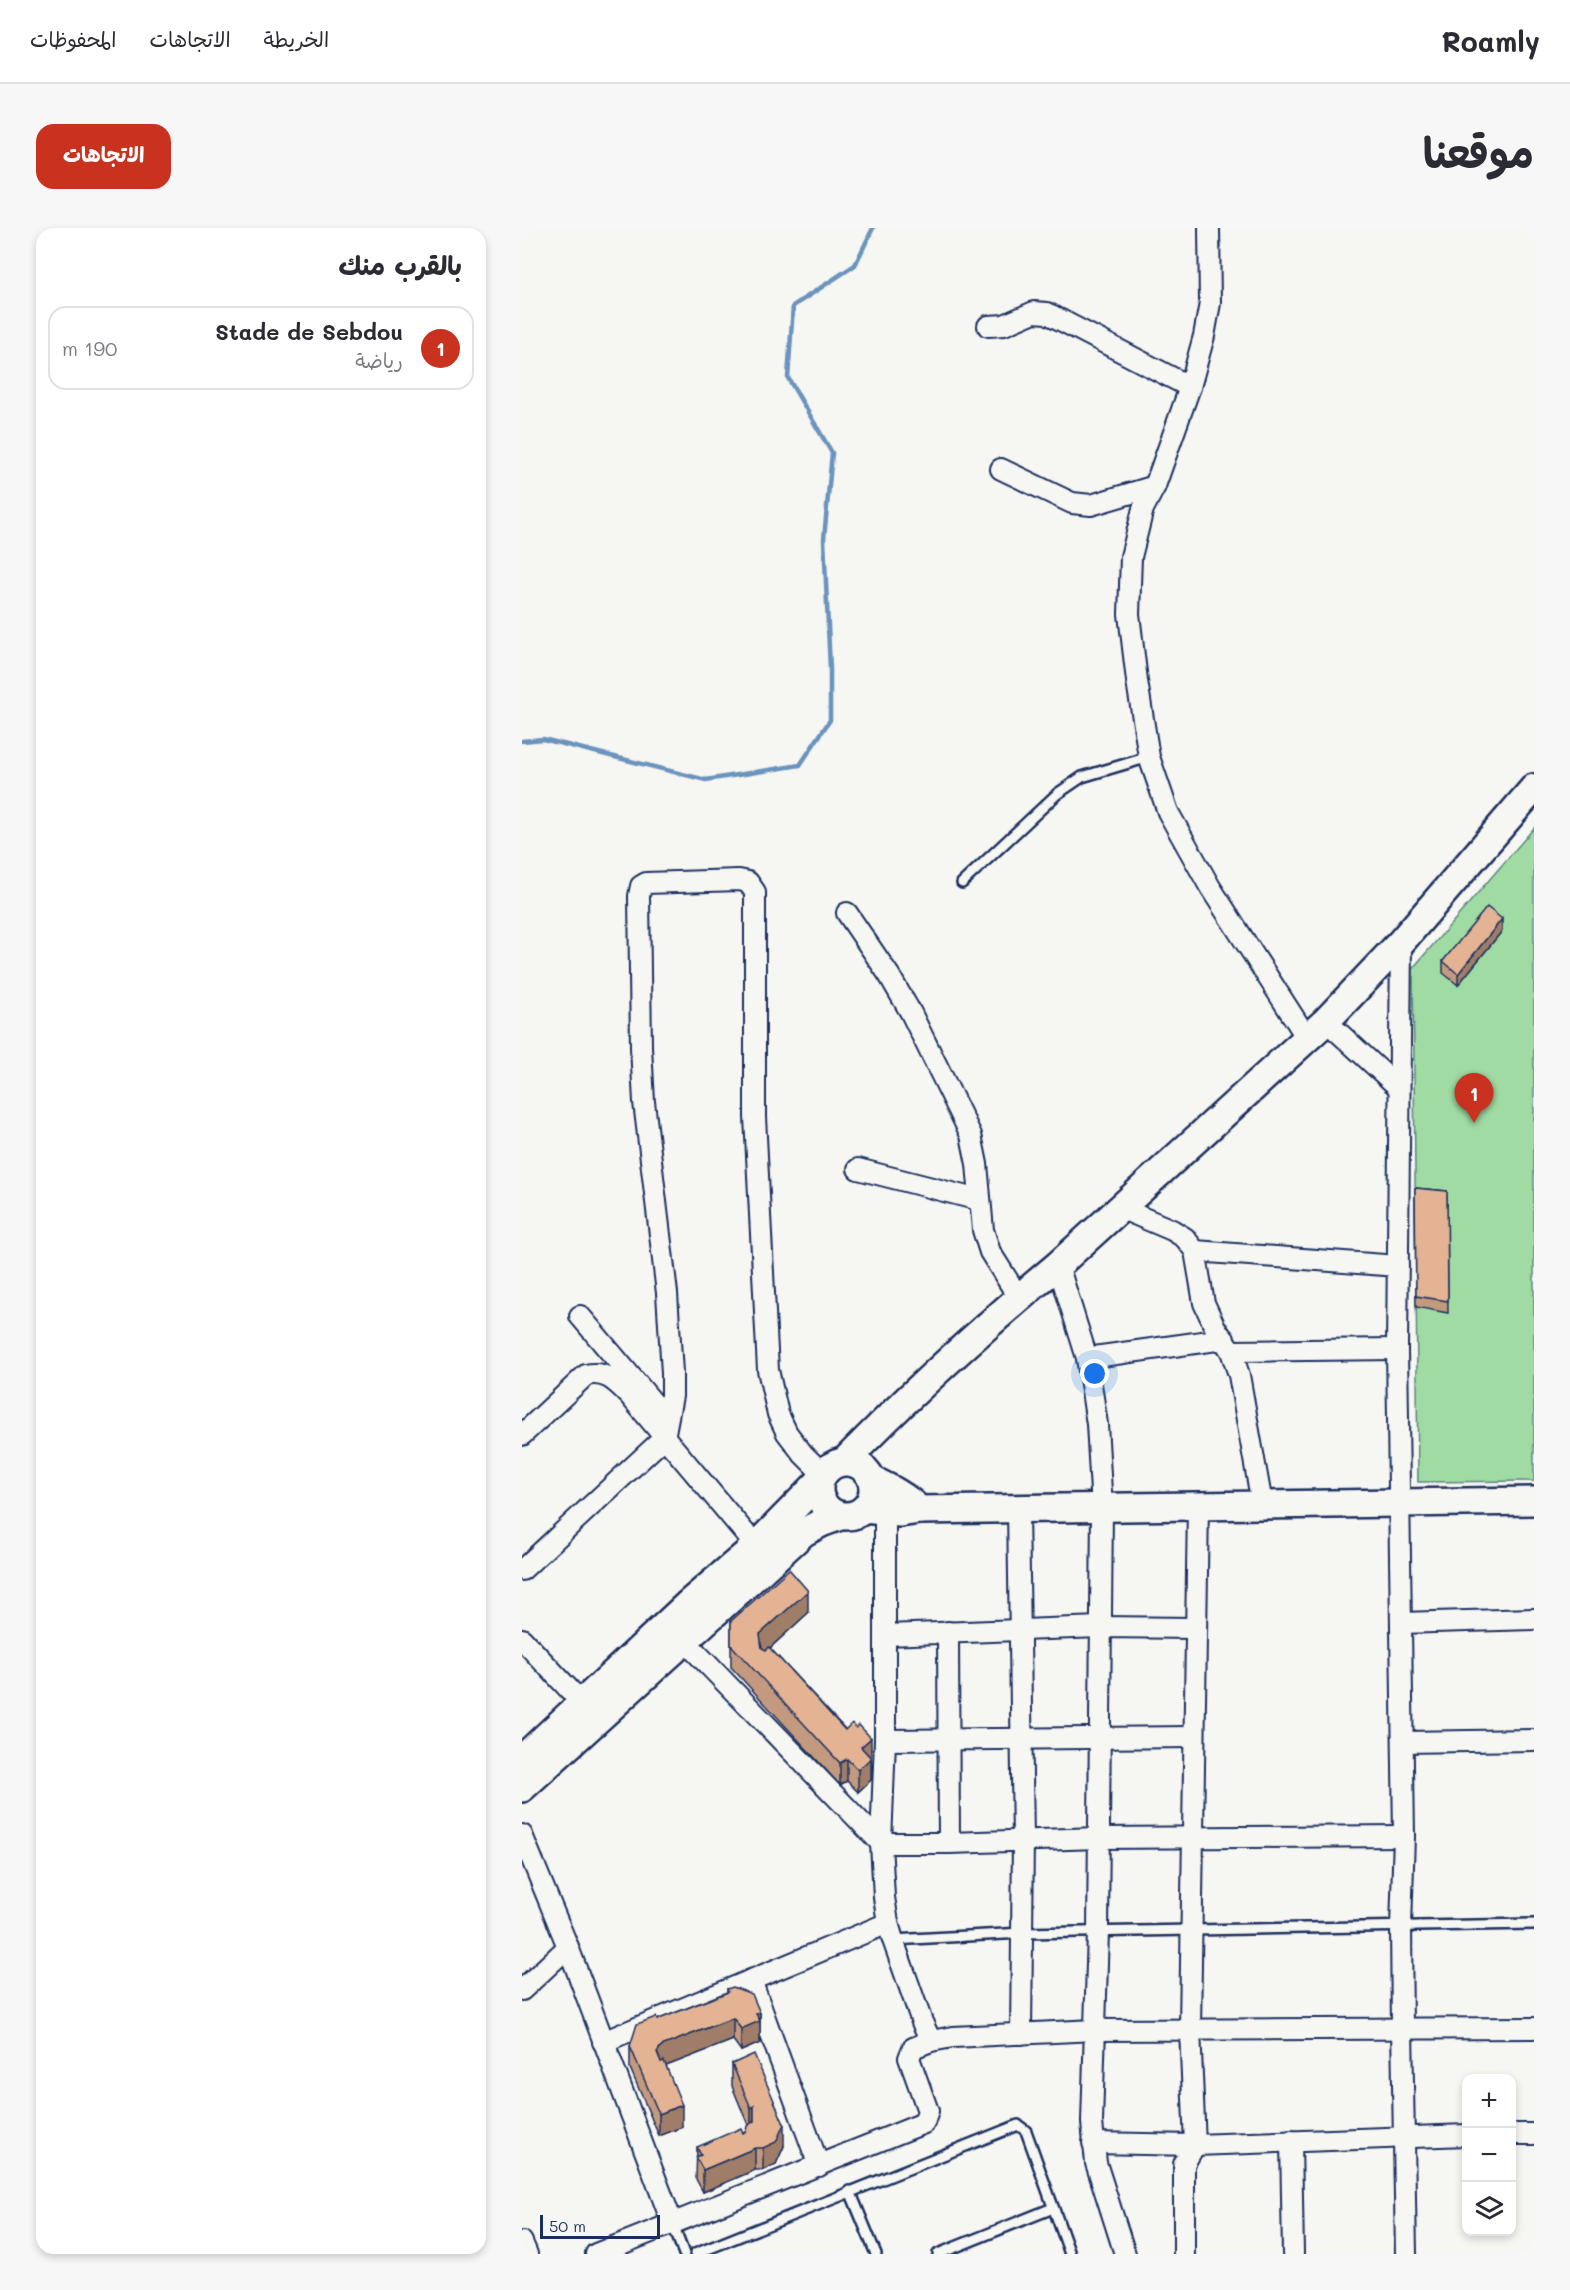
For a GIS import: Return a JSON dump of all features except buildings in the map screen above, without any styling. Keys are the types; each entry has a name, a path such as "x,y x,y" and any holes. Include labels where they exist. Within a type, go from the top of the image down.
{"main road":[{"path":"522,1759 688,1604 845,1474 867,1452 872,1433 1018,1298 1058,1265 1316,1030 1401,942 1534,788"},
{"path":"845,1474 892,1490 912,1502 919,1510"},
{"path":"845,1474 818,1491 825,1507 863,1513"},
{"path":"845,1474 873,1496 863,1513"},
{"path":"522,1788 804,1532 821,1523 863,1513 919,1510 1534,1501"}],"street":[{"path":"1209,228 1210,303 1190,387 1155,486 1143,509 1131,557 1130,614 1137,681 1149,757 1168,812 1210,887 1316,1030 1398,1087"},
{"path":"988,326 1004,325 1034,312 1047,313 1190,387"},
{"path":"1001,469 1072,503 1091,505 1155,486"},
{"path":"522,1570 666,1430 672,1373 667,1293 644,1102 640,1015 639,890 646,883 739,880 748,882 754,888 756,902 755,1117 768,1371 778,1414 787,1433 803,1454 845,1474"},
{"path":"847,913 889,975 971,1135 977,1164 983,1230 990,1252 1018,1298"},
{"path":"1387,2254 1406,2254 1401,1926 1404,1836 1397,1349 1401,942"},
{"path":"858,1169 979,1200"},
{"path":"1120,1208 1172,1230 1185,1238 1195,1251 1204,1303 1215,1327 1227,1345 1241,1383 1262,1504"},
{"path":"1195,1251 1398,1266"},
{"path":"1058,1265 1087,1358 1097,1424 1102,1509 1098,1932 1092,2122 1093,2143 1106,2200 1125,2254"},
{"path":"580,1316 756,1546"},
{"path":"1087,1358 1227,1345 1397,1349"},
{"path":"522,1435 586,1375 600,1372 613,1379 666,1430"},
{"path":"1184,2254 1183,2171 1186,2157 1195,2145 1190,2029 1198,1506"},
{"path":"1018,1509 1023,1839 1021,2034"},
{"path":"863,1513 886,1635 881,1843 891,1931 922,2022 931,2041"},
{"path":"1401,1623 1534,1619"},
{"path":"886,1635 1100,1627 1196,1628"},
{"path":"948,1632 949,1843"},
{"path":"522,1639 582,1703"},
{"path":"685,1641 881,1843 949,1843 1023,1839 1404,1836"},
{"path":"885,1740 1193,1737"},
{"path":"1403,1742 1534,1740"},
{"path":"522,1835 568,1947 673,2225"},
{"path":"603,2043 751,1980 891,1931"},
{"path":"522,1990 568,1947"},
{"path":"751,1980 819,2166"},
{"path":"596,2254 924,2123 928,2111 909,2058 913,2048 931,2041 953,2037 1095,2030 1534,2028"},
{"path":"1516,2134 1534,2134"},
{"path":"1093,2143 1195,2145 1462,2135"},
{"path":"1291,2140 1293,2254"},
{"path":"522,2242 527,2254"}],"lane":[{"path":"962,883 1057,794 1082,777 1149,757"},
{"path":"891,1931 1023,1933 1534,1924"},
{"path":"695,2254 1018,2125 1026,2131 1070,2254"},
{"path":"850,2191 876,2254"},
{"path":"938,2254 1053,2208"},
{"path":"673,2225 684,2254"}],"green space":[{"path":"1534,828 1534,1481 1418,1482 1413,968"}],"waterway":[{"path":"522,741 543,739 706,780 800,765 830,720 824,539 832,453 788,378 793,306 855,265 873,228"}],"place":[{"name":"Stade de Sebdou","path":"1474,1123"}]}
